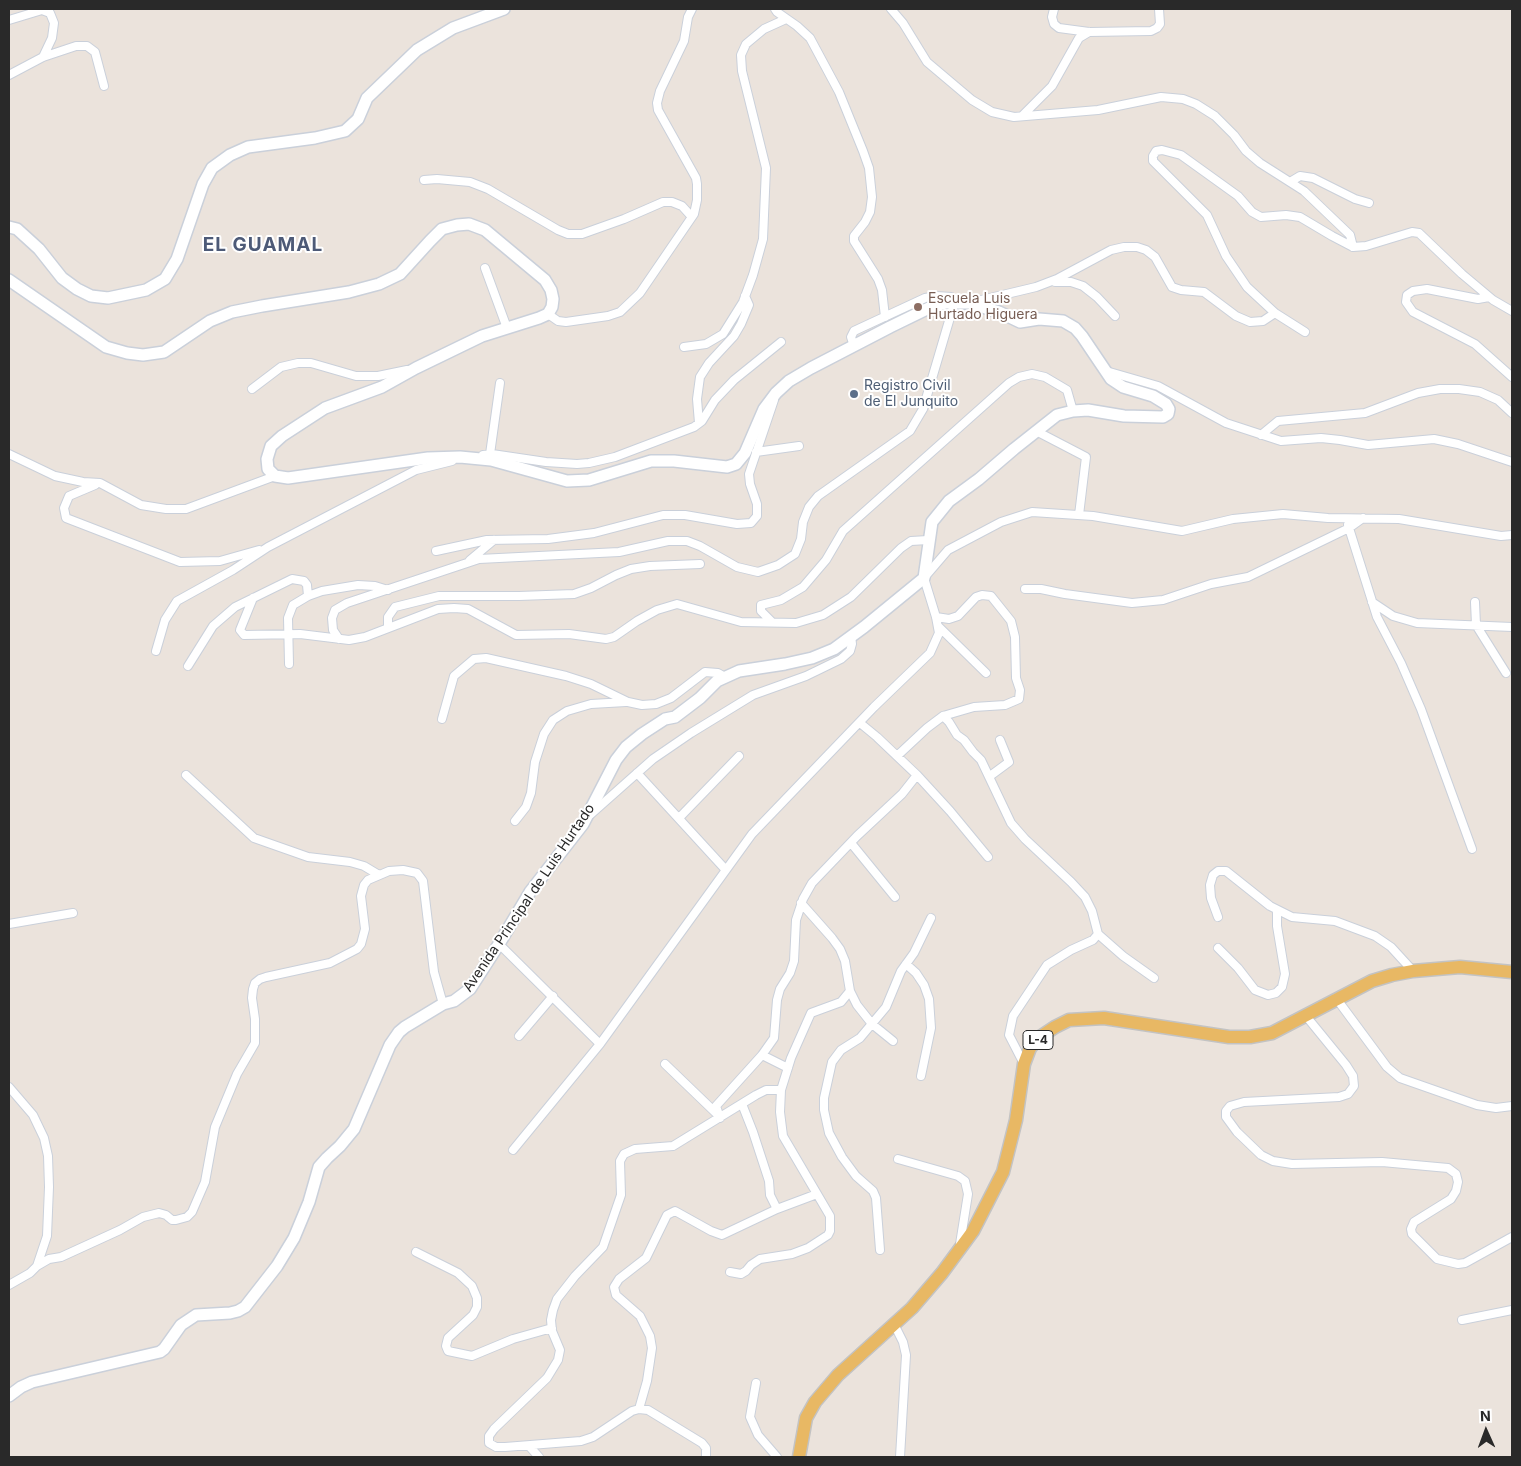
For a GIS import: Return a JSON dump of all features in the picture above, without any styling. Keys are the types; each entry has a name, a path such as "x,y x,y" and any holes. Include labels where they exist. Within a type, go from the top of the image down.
{"main road":[{"name":"L-4","path":"800,1457 806,1418 815,1402 838,1375 912,1308 942,1273 973,1231 1003,1172 1016,1120 1024,1064 1030,1048 1040,1037 1069,1020 1104,1018 1229,1037 1243,1037 1272,1033 1372,980 1413,971 1460,968 1512,972"}],"street":[{"path":"9,227 17,229 40,248 62,278 91,296 108,298 146,290 164,279 176,259 203,184 212,168 230,155 248,147 315,138 345,131 358,119 367,98 417,50 453,28 504,9"},
{"path":"548,314 558,321 566,322 608,316 620,312 640,293 692,217 697,200 698,184 658,110 657,103 660,91 684,41 688,17 692,9"},
{"path":"775,9 776,12 797,26 810,38 839,92 869,168 872,198 870,212 854,236 854,241 878,279 882,290 885,317"},
{"path":"891,9 927,62 959,89 992,112 1014,117 1098,110 1160,97 1183,99 1196,104 1215,116 1234,134 1246,151 1260,163 1304,191 1350,235 1353,247"},
{"path":"1054,9 1052,17 1054,24 1060,28 1090,32 1150,31 1158,28 1160,24 1159,9"},
{"path":"9,20 42,10 50,13 54,23 52,38 43,56"},
{"path":"684,347 706,344 723,334 746,296 763,239 766,168 742,71 741,55 746,44 764,29 786,19"},
{"path":"1022,116 1052,86 1079,38 1090,32"},
{"path":"9,75 43,56 76,46 87,46 95,52 104,86"},
{"path":"1305,332 1275,313 1247,287 1226,256 1207,215 1153,161 1156,151 1162,150 1181,155 1238,196 1252,212 1260,217 1286,215 1300,217 1353,247 1366,246 1412,232 1419,233 1489,297 1512,311"},
{"path":"1290,182 1300,176 1313,178 1354,199 1369,203"},
{"path":"424,180 437,179 470,182 488,189 568,234 582,234 624,219 662,202 672,202 682,206 692,217"},
{"path":"9,280 106,347 127,353 143,354 164,352 210,321 232,312 349,292 379,284 400,274 442,229 457,225 469,224 484,230 545,280 551,290 553,299 552,307 548,314 482,336 382,386 326,408 282,436 271,446 267,459 268,469 275,476"},
{"path":"9,454 54,476 83,482 100,483 141,505 166,509 186,508 275,476 288,478 428,458 491,460 567,481 589,480 651,461 674,461 727,467 736,464 745,453 764,409 776,393 789,381 931,307 946,303 969,303 1018,293 1050,282 1111,250 1137,246 1146,250 1155,257 1172,287 1181,290 1204,292 1236,316 1250,322 1263,321 1275,313"},
{"path":"485,268 507,328"},
{"path":"1050,282 1070,282 1083,286 1115,316"},
{"path":"9,286 28,293"},
{"path":"1489,297 1478,299 1427,289 1407,294 1406,302 1413,312 1475,344 1512,378"},
{"path":"699,423 697,398 700,377 708,363 734,336 742,324 749,305 746,296"},
{"path":"339,639 333,630 332,618 335,610 347,603 479,559 619,552 668,541 687,541 738,567 758,572 778,565 795,554 801,539 803,522 809,507 818,496 910,432 923,409 954,304 951,297 937,296 925,298 854,331 851,337 854,346"},
{"path":"513,1150 600,1044 752,834 874,707 930,653 939,633 924,578 928,540 932,522 949,501 1057,415 1088,410 1124,416 1163,417 1168,414 1166,404 1143,392 1123,387 1110,379 1082,336 1075,328 1064,321 1039,319 1020,322 999,312 969,303"},
{"path":"156,651 165,620 177,601 233,570 268,547 416,470 490,454 546,462 589,463 615,457 694,427 715,400 734,380 781,342"},
{"path":"252,389 281,367 298,363 311,363 356,376 378,376 416,368"},
{"path":"1106,371 1158,386 1226,423 1281,442 1321,438 1368,445 1434,440 1458,444 1512,462"},
{"path":"772,622 761,611 760,606 781,600 802,587 826,560 843,531 1009,383 1019,377 1032,374 1045,377 1067,390 1073,411"},
{"path":"490,454 500,383"},
{"path":"1261,435 1278,421 1365,413 1418,393 1440,389 1480,392 1498,400 1512,413"},
{"path":"436,550 494,540 548,539 594,533 663,515 685,514 736,524 751,523 757,516 757,504 750,484 749,474 776,393"},
{"path":"1036,431 1086,457 1079,515"},
{"path":"756,452 799,446"},
{"path":"100,483 69,496 64,508 66,518 180,562 220,561 268,547"},
{"path":"924,578 948,550 1001,522 1032,512 1079,515 1182,531 1233,519 1283,514 1399,519 1501,536 1512,535"},
{"path":"1346,518 1377,617 1401,663 1421,709 1472,849"},
{"path":"1025,589 1041,588 1065,594 1132,603 1163,600 1211,584 1248,577 1349,528 1364,518"},
{"path":"466,563 494,540"},
{"path":"253,598 240,630 244,635 300,634 349,640 438,609 468,609 516,635 570,634 606,639 614,637 657,610 677,604 741,622 796,623 823,615 851,597 901,548 911,541 928,540"},
{"path":"388,627 388,617 395,606 439,596 574,594 631,569 650,566 700,564"},
{"name":"Avenida Principal de Luis Hurtado","path":"9,1396 32,1382 160,1352 182,1325 196,1315 230,1313 245,1307 277,1266 294,1238 309,1202 320,1167 354,1129 390,1045 405,1027 444,1004 454,1001 470,989 530,892 587,817 616,760 626,747 665,719 675,717 700,698 717,681 739,670 812,658 834,649 924,578"},
{"path":"188,666 213,626 235,606 292,579 304,581 307,585 308,596"},
{"path":"289,664 288,618 293,605 308,596 322,591 358,585 375,586 388,590"},
{"path":"897,756 943,716 974,707 1006,705 1019,700 1020,690 1016,678 1015,637 1011,621 991,596 982,595 976,597 958,616 949,618 936,617"},
{"path":"1372,602 1393,616 1417,623 1512,627"},
{"path":"1476,602 1476,626 1506,673"},
{"path":"938,626 986,673"},
{"path":"587,817 653,759 691,733 753,695 806,676 841,659 850,651 852,644 850,636"},
{"path":"442,719 454,676 474,659 486,658 566,676 591,684 628,702 642,705 656,704 671,698 705,672 718,672 725,677"},
{"path":"515,821 526,807 531,793 535,762 544,734 553,720 567,711 591,704 628,702"},
{"path":"943,716 957,735 964,740 972,752 981,760 1011,823 1085,897 1092,911 1098,934 1123,956 1154,978"},
{"path":"860,723 917,775 988,857"},
{"path":"990,776 1009,762 1000,740"},
{"path":"679,818 738,756"},
{"path":"637,773 725,870"},
{"path":"186,775 254,838 308,857 350,862 364,866 379,875"},
{"path":"720,1118 716,1106 762,1055 774,1038 776,1000 794,962 796,920 801,903 812,883 902,794 917,775"},
{"path":"851,843 895,897"},
{"path":"9,1285 49,1259 61,1257 78,1250 143,1217 159,1213 166,1215 172,1220 176,1220 187,1217 192,1212 205,1182 214,1126 237,1074 255,1043 255,1019 252,998 255,983 266,976 330,963 357,949 361,944 366,929 361,902 362,891 368,880 388,871 403,870 416,873 423,881 434,972 444,1004"},
{"path":"1218,917 1211,898 1210,884 1212,875 1218,871 1226,872 1270,906 1292,917 1335,921 1375,936 1391,947 1413,971"},
{"path":"801,903 840,949 845,961 850,991 857,1004 872,1024 893,1041"},
{"path":"1218,948 1238,968 1255,990 1268,995 1276,993 1282,987 1285,974 1277,926 1277,910"},
{"path":"9,924 73,913"},
{"path":"880,1250 876,1198 873,1191 856,1176 842,1157 829,1133 824,1110 824,1098 832,1062 841,1050 860,1038 886,1007 901,971 914,952 931,918"},
{"path":"1024,1064 1009,1035 1013,1016 1047,965 1071,950 1085,945 1098,934"},
{"path":"499,944 600,1044"},
{"path":"906,964 916,973 924,985 929,999 931,1028 921,1076"},
{"path":"730,1272 741,1274 760,1259 792,1254 808,1248 828,1235 831,1225 830,1216 783,1136 780,1090 811,1013 841,1002 850,991"},
{"path":"519,1036 553,996"},
{"path":"1336,998 1386,1068 1400,1078 1477,1105 1496,1108 1512,1106"},
{"path":"1306,1016 1346,1065 1353,1076 1354,1086 1348,1094 1339,1097 1244,1102 1230,1106 1226,1111 1226,1118 1237,1132 1261,1155 1273,1161 1292,1164 1382,1162 1448,1168 1456,1174 1458,1182 1456,1191 1451,1199 1414,1222 1411,1229 1412,1234 1438,1259 1458,1264 1465,1263 1512,1236"},
{"path":"762,1055 788,1068"},
{"path":"665,1064 720,1118"},
{"path":"9,1087 33,1115 44,1138 48,1156 47,1236 38,1266"},
{"path":"706,1457 706,1448 702,1443 648,1410 639,1409 632,1411 593,1437 581,1441 505,1448 496,1447 489,1443 489,1436 548,1378 558,1360 560,1350 551,1320 557,1299 575,1276 603,1247 621,1195 620,1161 624,1154 635,1149 673,1146 766,1090 780,1090"},
{"path":"742,1104 770,1181 770,1195 777,1209"},
{"path":"898,1160 958,1176 966,1181 968,1194 958,1251"},
{"path":"639,1409 647,1381 652,1348 647,1328 640,1316 616,1295 614,1287 619,1279 646,1258 667,1215 675,1211 711,1231 722,1234 777,1209 817,1194"},
{"path":"416,1252 458,1273 472,1286 477,1298 477,1307 474,1315 448,1338 446,1346 448,1351 472,1356 513,1339 552,1328"},
{"path":"1462,1320 1512,1310"},
{"path":"894,1324 903,1342 906,1355 900,1457"},
{"path":"756,1383 750,1417 758,1436 777,1457"},
{"path":"529,1446 539,1457"},
{"path":"503,1456 505,1448"}],"place":[{"name":"Escuela Luis Hurtado Higuera","path":"918,307"},
{"name":"Registro Civil de El Junquito","path":"854,394"}],"district":[{"name":"EL GUAMAL","path":"263,245"}]}
